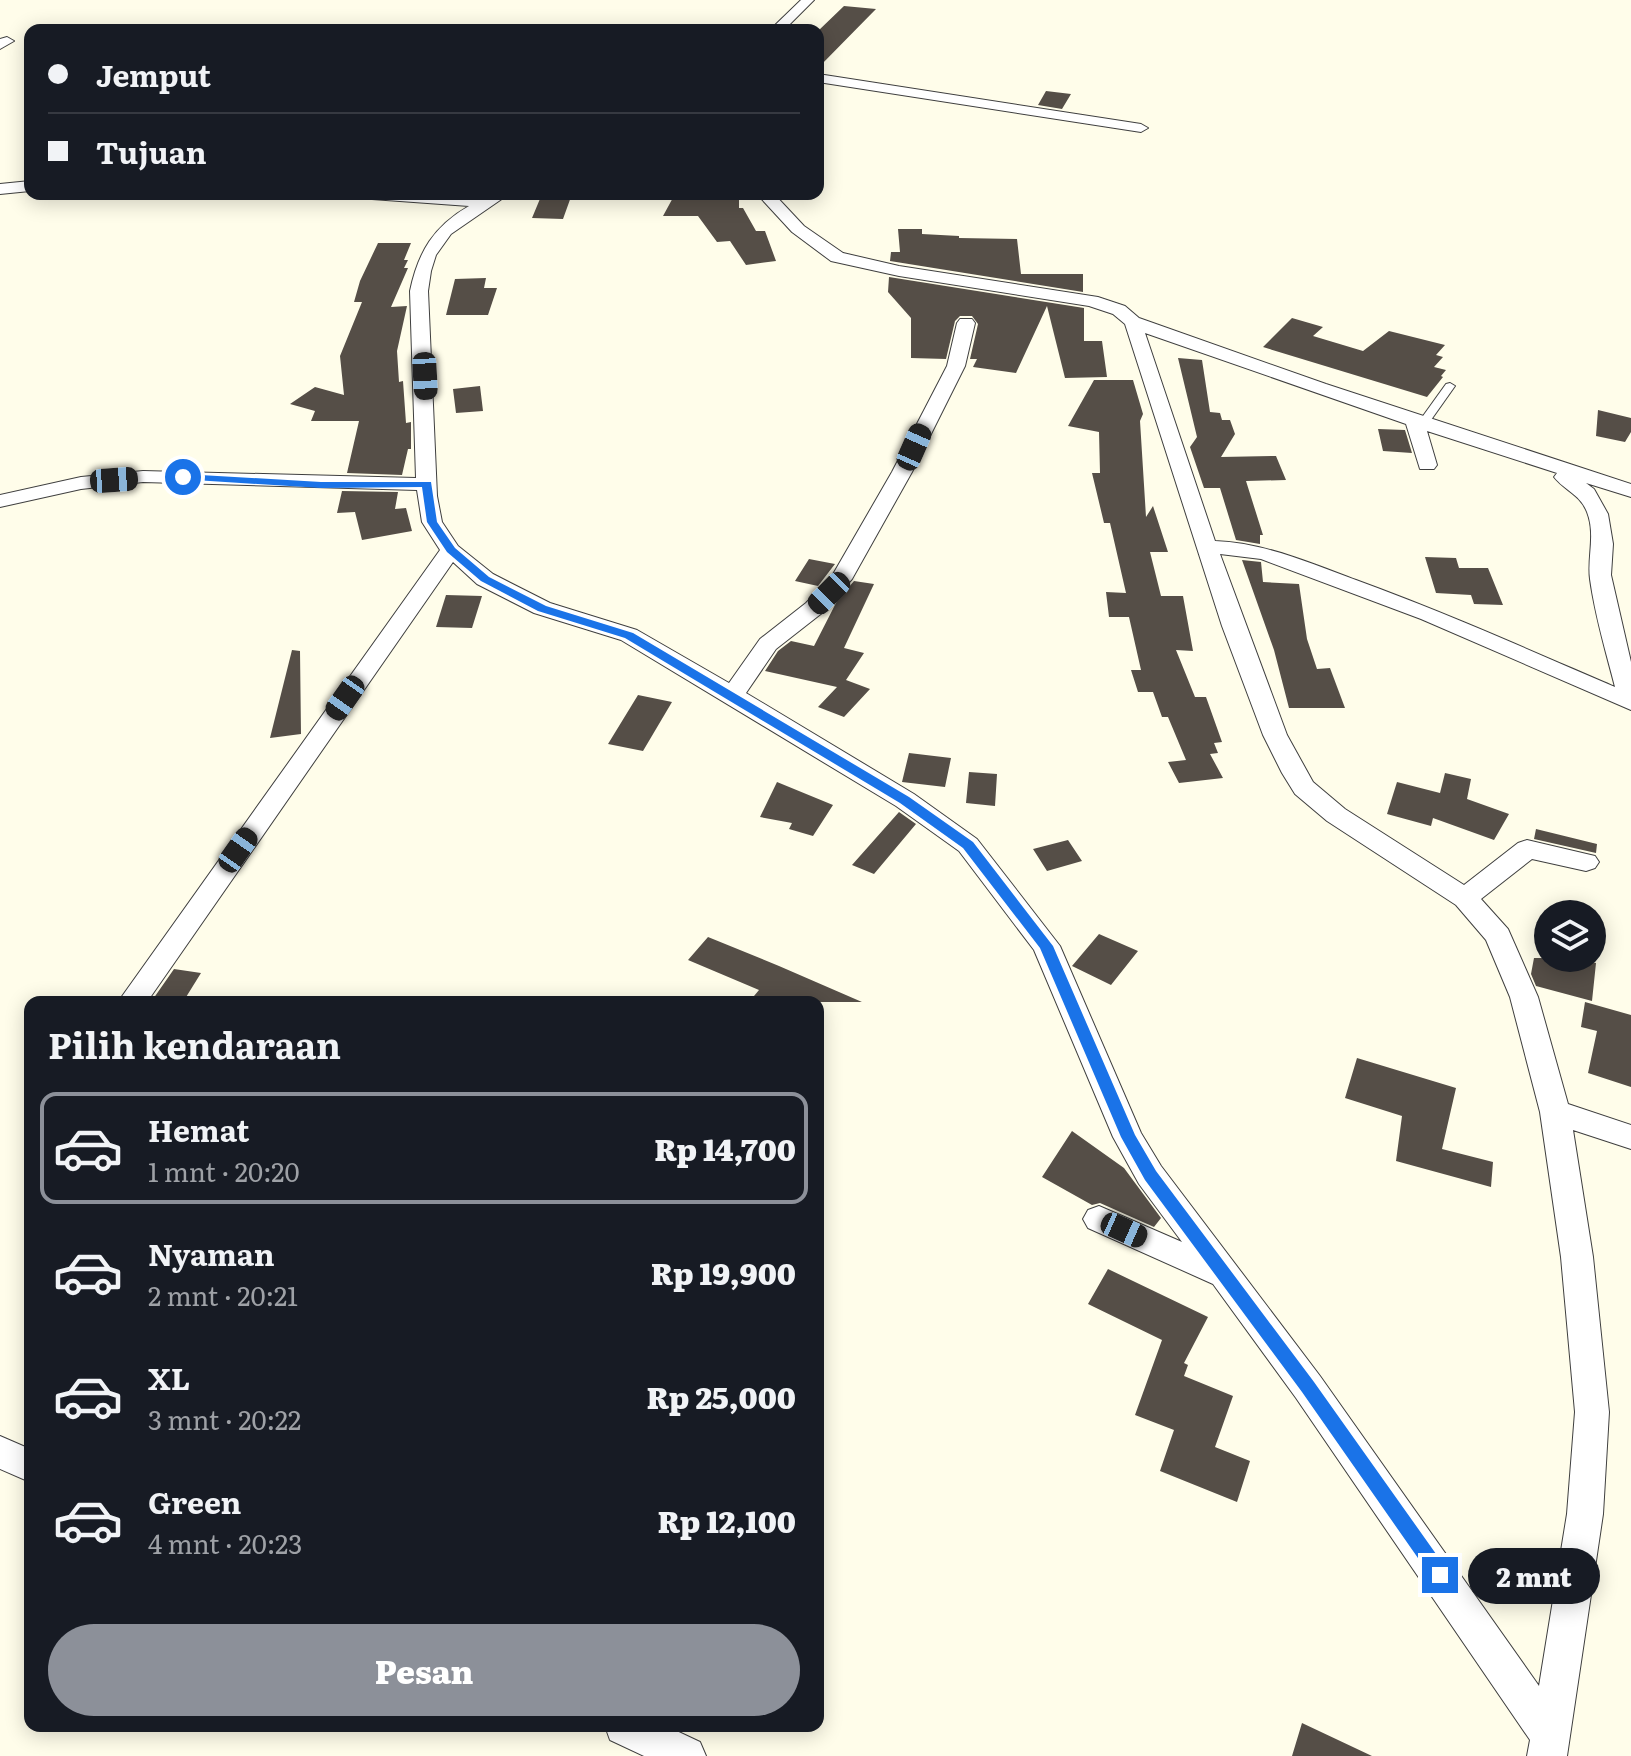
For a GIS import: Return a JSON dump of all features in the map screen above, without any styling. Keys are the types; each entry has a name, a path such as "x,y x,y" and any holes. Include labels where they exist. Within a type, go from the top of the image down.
{"street":[{"path":"783,24 808,0"},
{"path":"824,79 1141,128"},
{"path":"0,189 24,187"},
{"path":"491,200 452,223 432,246 422,266 419,291 427,484 432,522 451,550 485,579 542,608 629,635 733,695 948,828 988,868 1046,946 1128,1137 1174,1211 1317,1400 1549,1746"},
{"path":"771,200 798,229 837,257 899,271 1074,296 1119,310 1133,322 1419,424 1631,491"},
{"path":"1133,322 1233,626 1275,735 1304,788 1336,815 1465,898 1498,936 1515,971 1555,1112 1577,1257 1592,1412 1585,1514 1549,1746"},
{"path":"733,695 768,644 814,608 841,579 858,553 956,366 966,323"},
{"path":"1419,424 1427,465"},
{"path":"1561,469 1566,479 1587,493 1598,514 1603,544 1600,575 1609,624 1631,702"},
{"path":"0,501 64,487 162,476 321,485 427,484"},
{"path":"1208,547 1239,548 1267,554 1415,608 1631,702"},
{"path":"136,996 451,550"},
{"path":"1465,898 1527,849 1586,862"},
{"path":"1555,1112 1631,1137"},
{"path":"1099,1219 1221,1273"},
{"path":"0,1452 24,1463"},
{"path":"636,1732 686,1756"}],"lane":[{"path":"1419,424 1450,386"}],"building":[{"path":"844,6 876,9 824,62 824,25"},
{"path":"1046,91 1071,94 1062,109 1038,105"},
{"path":"540,200 570,200 563,219 532,218"},
{"path":"672,200 739,200 739,208 743,208 756,231 765,231 776,261 746,265 730,241 717,242 698,216 663,216"},
{"path":"898,229 922,229 922,234 959,238 1017,239 1021,274 1083,274 1083,292 890,261 891,252 900,252"},
{"path":"378,243 411,243 404,260 408,260 404,268 408,268 391,307 407,306 397,351 406,423 411,422 411,449 408,449 402,475 347,473 359,421 311,421 315,411 290,404 315,387 344,395 340,356 362,302 354,302 360,281"},
{"path":"889,277 1084,308 1084,341 1102,341 1107,377 1065,378 1047,306 1016,373 973,367 977,359 970,359 978,324 972,316 960,316 955,321 946,359 911,358 911,318 888,292"},
{"path":"486,278 484,288 497,288 488,315 446,315 455,279"},
{"path":"1292,318 1323,327 1313,336 1363,351 1389,331 1445,345 1436,355 1443,357 1434,367 1446,370 1427,397 1263,347"},
{"path":"1178,358 1202,360 1210,412 1220,413 1222,420 1230,420 1235,434 1221,457 1276,456 1286,480 1246,481 1263,535 1260,535 1260,544 1236,540 1220,488 1204,488 1190,447 1197,437"},
{"path":"1094,380 1133,380 1143,414 1140,421 1146,517 1153,506 1168,552 1150,552 1161,596 1183,596 1193,651 1176,650 1195,697 1206,697 1222,742 1214,743 1218,753 1210,754 1223,778 1179,783 1168,762 1186,760 1168,717 1162,717 1153,692 1138,692 1131,670 1141,670 1129,617 1109,617 1106,592 1126,593 1110,523 1104,523 1092,473 1100,473 1099,432 1068,426"},
{"path":"480,386 483,411 456,413 453,389"},
{"path":"1598,410 1631,418 1631,432 1625,442 1596,436"},
{"path":"1378,429 1405,430 1412,453 1383,451"},
{"path":"342,491 398,492 395,509 406,508 412,531 362,540 355,512 337,513"},
{"path":"1425,557 1456,558 1459,568 1488,568 1503,605 1474,604 1471,595 1436,593"},
{"path":"809,559 835,564 818,586 795,581"},
{"path":"1242,560 1261,562 1263,582 1299,584 1307,639 1317,669 1330,668 1345,708 1289,708 1274,650"},
{"path":"854,581 874,584 844,648 864,653 846,680 870,689 844,717 818,707 837,687 765,671 778,651 791,641 814,646 837,601"},
{"path":"446,595 482,596 472,628 436,627"},
{"path":"292,650 300,651 301,734 270,738"},
{"path":"638,695 672,702 643,751 608,744"},
{"path":"909,753 951,758 945,787 902,782"},
{"path":"969,772 997,774 995,806 966,803"},
{"path":"1445,773 1471,779 1467,799 1509,814 1494,840 1433,818 1431,826 1387,814 1397,782 1440,793"},
{"path":"777,782 833,805 813,836 789,829 792,823 760,817"},
{"path":"899,812 916,824 874,874 852,865"},
{"path":"1536,829 1597,844 1596,853 1534,839"},
{"path":"1068,840 1082,861 1047,871 1033,849"},
{"path":"1099,934 1138,951 1111,985 1072,966"},
{"path":"708,937 862,1002 824,1002 824,996 754,996 759,990 688,960"},
{"path":"1534,958 1534,972 1595,972 1592,1001 1536,986 1531,974"},
{"path":"174,969 201,973 187,996 155,996"},
{"path":"1585,1002 1631,1015 1631,1087 1588,1073 1597,1031 1581,1027"},
{"path":"1357,1058 1456,1088 1442,1149 1493,1162 1491,1187 1396,1161 1402,1116 1345,1098"},
{"path":"1072,1131 1124,1168 1161,1218 1154,1227 1100,1203 1092,1205 1042,1177"},
{"path":"1108,1269 1208,1317 1184,1363 1188,1365 1184,1376 1233,1396 1215,1447 1250,1461 1237,1502 1160,1471 1174,1430 1135,1415 1162,1340 1088,1304"},
{"path":"1302,1723 1372,1756 1292,1756"}],"route":[{"path":"183,477 370,487 427,484 432,522 451,550 485,579 542,608 629,635 905,800 968,845 1046,946 1128,1137 1150,1175 1308,1387 1440,1575"}]}
